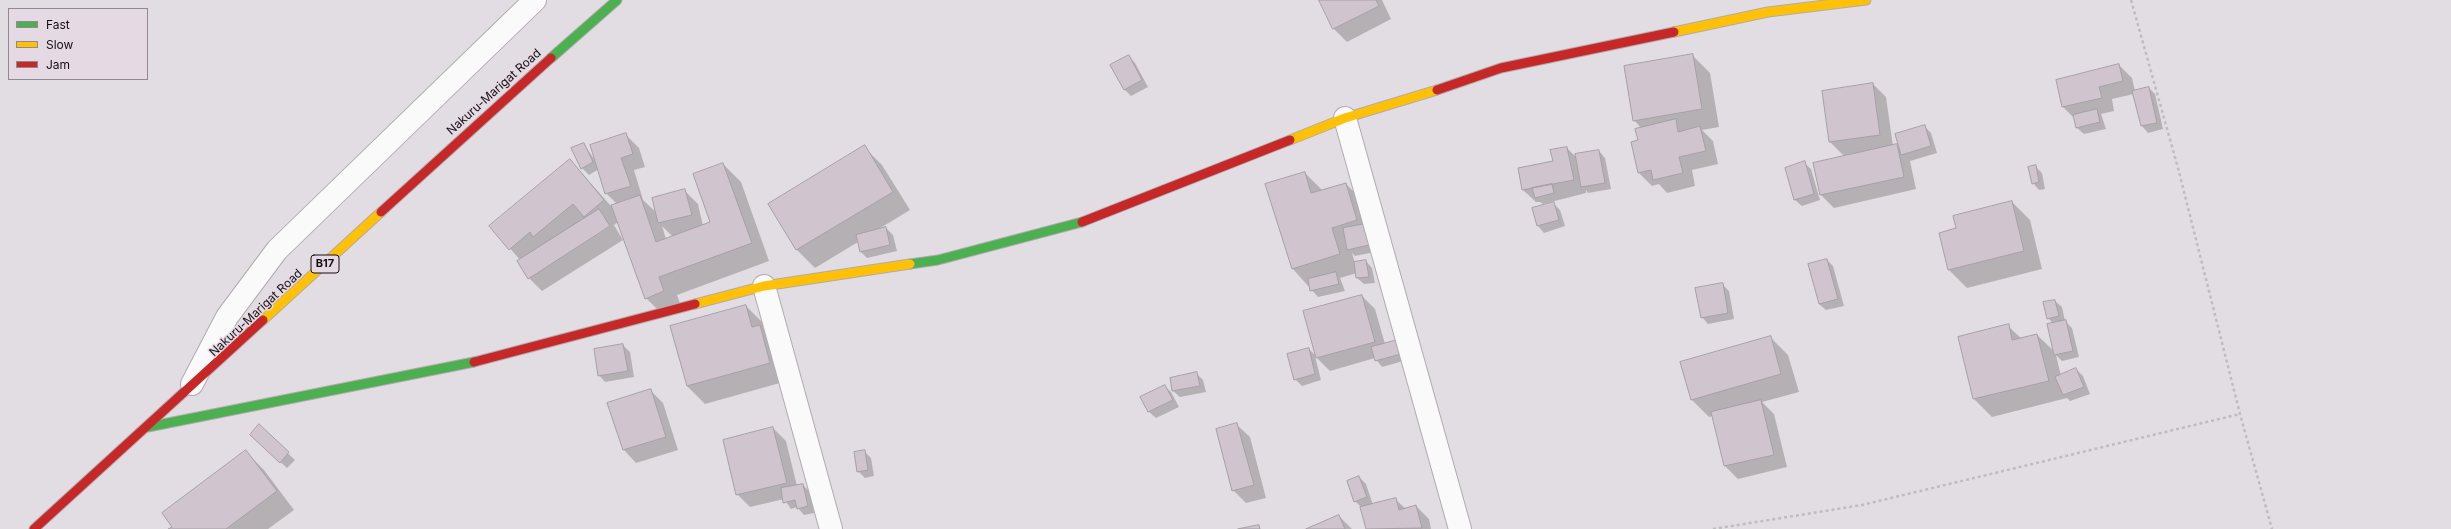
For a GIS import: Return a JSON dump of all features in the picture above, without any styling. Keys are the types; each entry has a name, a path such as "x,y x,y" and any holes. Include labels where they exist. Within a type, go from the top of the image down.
{"street":[{"path":"189,390 227,316 277,250 535,0"},
{"name":"Nakuru-Marigat Road","path":"34,529 189,390 488,112 617,0"},
{"path":"148,426 470,363 764,286 938,260 1090,220 1345,118 1412,99 1501,68 1768,12 1866,0"},
{"path":"1345,118 1460,529"},
{"path":"764,286 831,529"}],"path":[{"path":"2130,0 2178,168 2240,414 2272,529"},
{"path":"1713,529 1862,505 2240,414"}],"building":[{"path":"1319,0 1376,0 1379,6 1333,29"},
{"path":"1693,54 1702,109 1633,121 1624,66"},
{"path":"1129,55 1142,80 1124,90 1110,65"},
{"path":"2119,64 2123,81 2099,87 2102,98 2062,107 2056,80"},
{"path":"1873,83 1880,135 1829,142 1822,91"},
{"path":"2149,87 2157,123 2141,126 2132,91"},
{"path":"2097,109 2100,122 2076,128 2073,115"},
{"path":"1676,119 1678,132 1700,126 1706,151 1679,157 1683,173 1653,180 1651,170 1638,173 1631,142 1638,140 1635,129"},
{"path":"1925,125 1931,146 1901,155 1895,134"},
{"path":"626,133 633,154 621,158 631,186 605,194 590,145"},
{"path":"584,143 593,162 581,169 571,148"},
{"path":"1897,144 1904,177 1820,195 1813,163"},
{"path":"865,145 893,192 796,250 768,204"},
{"path":"1567,147 1574,180 1522,190 1518,168 1553,161 1550,150"},
{"path":"1599,150 1605,183 1581,187 1575,154"},
{"path":"570,159 604,200 584,217 573,204 533,237 530,232 509,250 489,226"},
{"path":"1805,161 1814,194 1794,200 1785,168"},
{"path":"723,163 752,243 659,277 664,291 645,299 611,205 640,195 656,242 710,222 693,174"},
{"path":"2036,165 2039,182 2032,184 2028,167"},
{"path":"1305,172 1311,193 1346,183 1357,220 1332,228 1340,254 1292,269 1265,184"},
{"path":"1552,184 1554,193 1535,198 1532,188"},
{"path":"685,189 692,215 658,223 652,198"},
{"path":"2012,201 2024,251 1948,270 1939,233 1956,228 1953,216"},
{"path":"1554,202 1559,220 1537,226 1532,208"},
{"path":"599,209 610,226 528,279 517,261"},
{"path":"1365,224 1369,245 1347,250 1343,228"},
{"path":"886,227 890,245 860,252 856,235"},
{"path":"1827,259 1838,299 1819,304 1808,264"},
{"path":"1366,260 1369,277 1356,278 1354,262"},
{"path":"1336,272 1339,284 1310,291 1308,279"},
{"path":"1723,283 1728,313 1701,318 1695,288"},
{"path":"1362,295 1375,342 1316,358 1303,311"},
{"path":"2055,300 2059,316 2047,319 2043,302"},
{"path":"746,305 752,327 760,325 770,363 687,386 670,326"},
{"path":"2066,320 2073,351 2054,355 2047,324"},
{"path":"2009,324 2012,340 2037,334 2049,381 1973,399 1958,337"},
{"path":"1771,336 1781,374 1691,400 1680,362"},
{"path":"1398,340 1401,354 1375,361 1371,347"},
{"path":"623,344 628,371 598,376 594,349"},
{"path":"1309,348 1315,374 1294,380 1287,354"},
{"path":"2076,368 2084,387 2063,395 2055,377"},
{"path":"1197,372 1200,386 1172,391 1170,378"},
{"path":"1165,385 1173,400 1148,412 1140,397"},
{"path":"651,389 666,437 623,450 607,403"},
{"path":"1761,400 1774,455 1724,466 1711,412"},
{"path":"1237,423 1254,485 1232,491 1216,429"},
{"path":"259,424 289,452 280,463 250,435"},
{"path":"773,427 787,483 736,495 723,440"},
{"path":"246,450 277,491 226,529 168,529 172,527 162,513"},
{"path":"865,450 868,470 857,472 854,452"},
{"path":"1359,476 1367,497 1354,502 1347,481"},
{"path":"803,484 808,506 797,509 795,500 783,503 781,488"},
{"path":"1396,498 1399,510 1416,505 1422,528 1366,529 1360,507"},
{"path":"1339,515 1345,529 1306,529"},
{"path":"1259,525 1260,529 1238,529"}],"traffic: fast":[{"path":"551,58 617,0"},
{"path":"910,264 938,260 1082,222"},
{"path":"148,427 474,362"}],"traffic: slow":[{"path":"1674,32 1768,12 1866,0"},
{"path":"1290,140 1345,118 1437,90"},
{"path":"263,320 381,212"},
{"path":"695,304 764,286 910,264"}],"traffic: jam":[{"path":"1437,90 1501,68 1674,32"},
{"path":"381,212 551,58"},
{"path":"1082,222 1290,140"},
{"path":"474,362 695,304"},
{"path":"34,529 263,320"}]}
